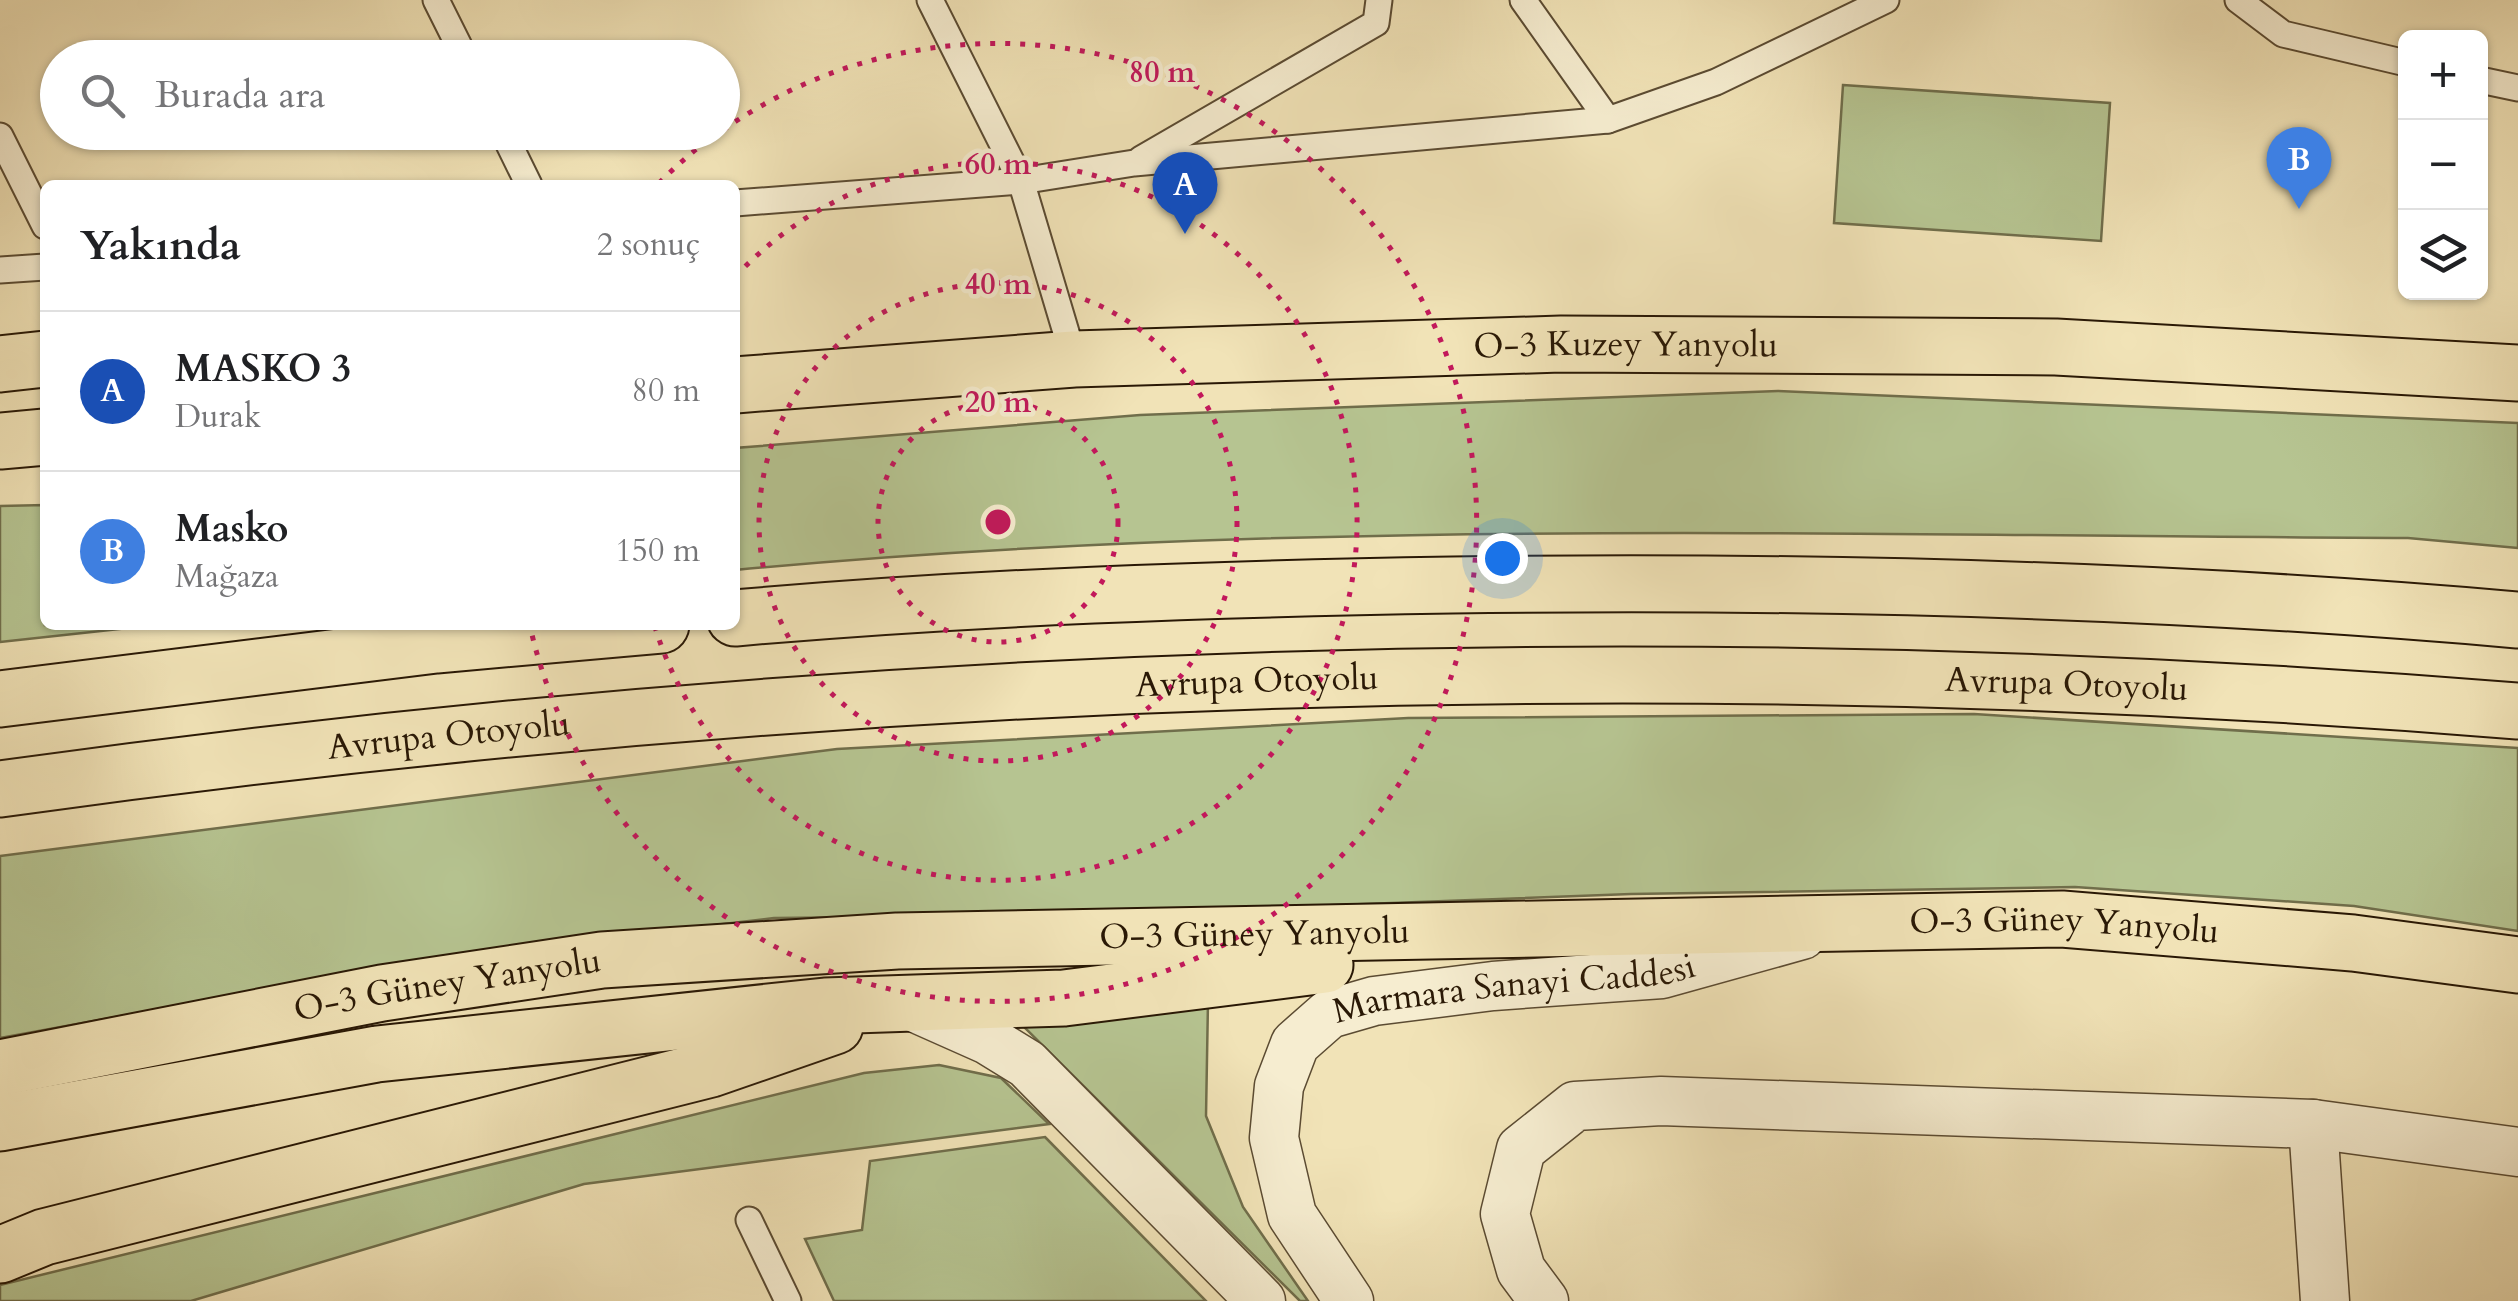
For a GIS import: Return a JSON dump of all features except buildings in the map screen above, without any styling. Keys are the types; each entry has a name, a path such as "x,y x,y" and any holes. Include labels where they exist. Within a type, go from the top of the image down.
{"main road":[{"name":"O-3 Kuzey Yanyolu","path":"740,385 1074,360 1561,344 2056,347 2518,373"},
{"path":"740,349 1074,360"},
{"path":"0,364 40,360"},
{"path":"0,441 40,438"},
{"path":"740,618 1082,596 1614,583 2071,591 2518,620"},
{"path":"0,698 436,645 605,630"},
{"name":"Avrupa Otoyolu","path":"0,789 389,740 676,712 1171,681 1593,674 1835,675 2248,689 2518,711"},
{"name":"O-3 Güney Yanyolu","path":"0,1068 382,992 602,960 897,942 2062,919 2353,943 2518,965"},
{"path":"0,1123 377,1054 806,1008 1064,998 1326,965 1444,932"},
{"path":"0,1255 63,1232 711,1069 904,1002"}],"street":[{"name":"Marmara Sanayi Caddesi","path":"1349,1301 1292,1215 1274,1138 1278,1086 1295,1044 1329,1014 1374,1000 1662,974 1840,925"},
{"path":"904,1002 988,1040 1027,1064 1261,1301"},
{"path":"1544,1301 1521,1270 1505,1214 1521,1150 1575,1106 1661,1101 2313,1124 2518,1152"},
{"path":"2313,1124 2325,1301"}],"lane":[{"path":"436,0 456,40"},
{"path":"930,0 1021,181 1074,360"},
{"path":"1134,163 1376,23 1379,0"},
{"path":"1523,0 1608,120"},
{"path":"740,203 1021,181 1134,163 1608,120 1716,82 1886,0"},
{"path":"2238,0 2283,34 2398,60"},
{"path":"2488,82 2518,88"},
{"path":"0,136 40,216"},
{"path":"511,150 526,180"},
{"path":"0,270 40,268"},
{"path":"749,1220 788,1301"}],"green space":[{"path":"1843,85 2110,103 2101,241 1834,223"},
{"path":"1778,391 2518,423 2518,548 2408,538 1571,533 1152,542 740,570 740,448 1140,415"},
{"path":"40,505 40,630 110,630 0,642 0,506"},
{"path":"1974,714 2518,748 2518,931 2354,906 2075,887 1631,894 1067,915 774,918 456,955 0,1038 0,856 837,749 1408,718"},
{"path":"1208,1001 1206,1116 1243,1207 1308,1301 1300,1301 1022,1025"},
{"path":"939,1065 1001,1078 1049,1124 584,1184 191,1301 0,1301 0,1285 864,1073"},
{"path":"1045,1137 1206,1301 834,1301 805,1239 862,1230 870,1161"}],"place":[{"name":"Masko","path":"2299,209"},
{"name":"MASKO 3","path":"1185,234"}]}
